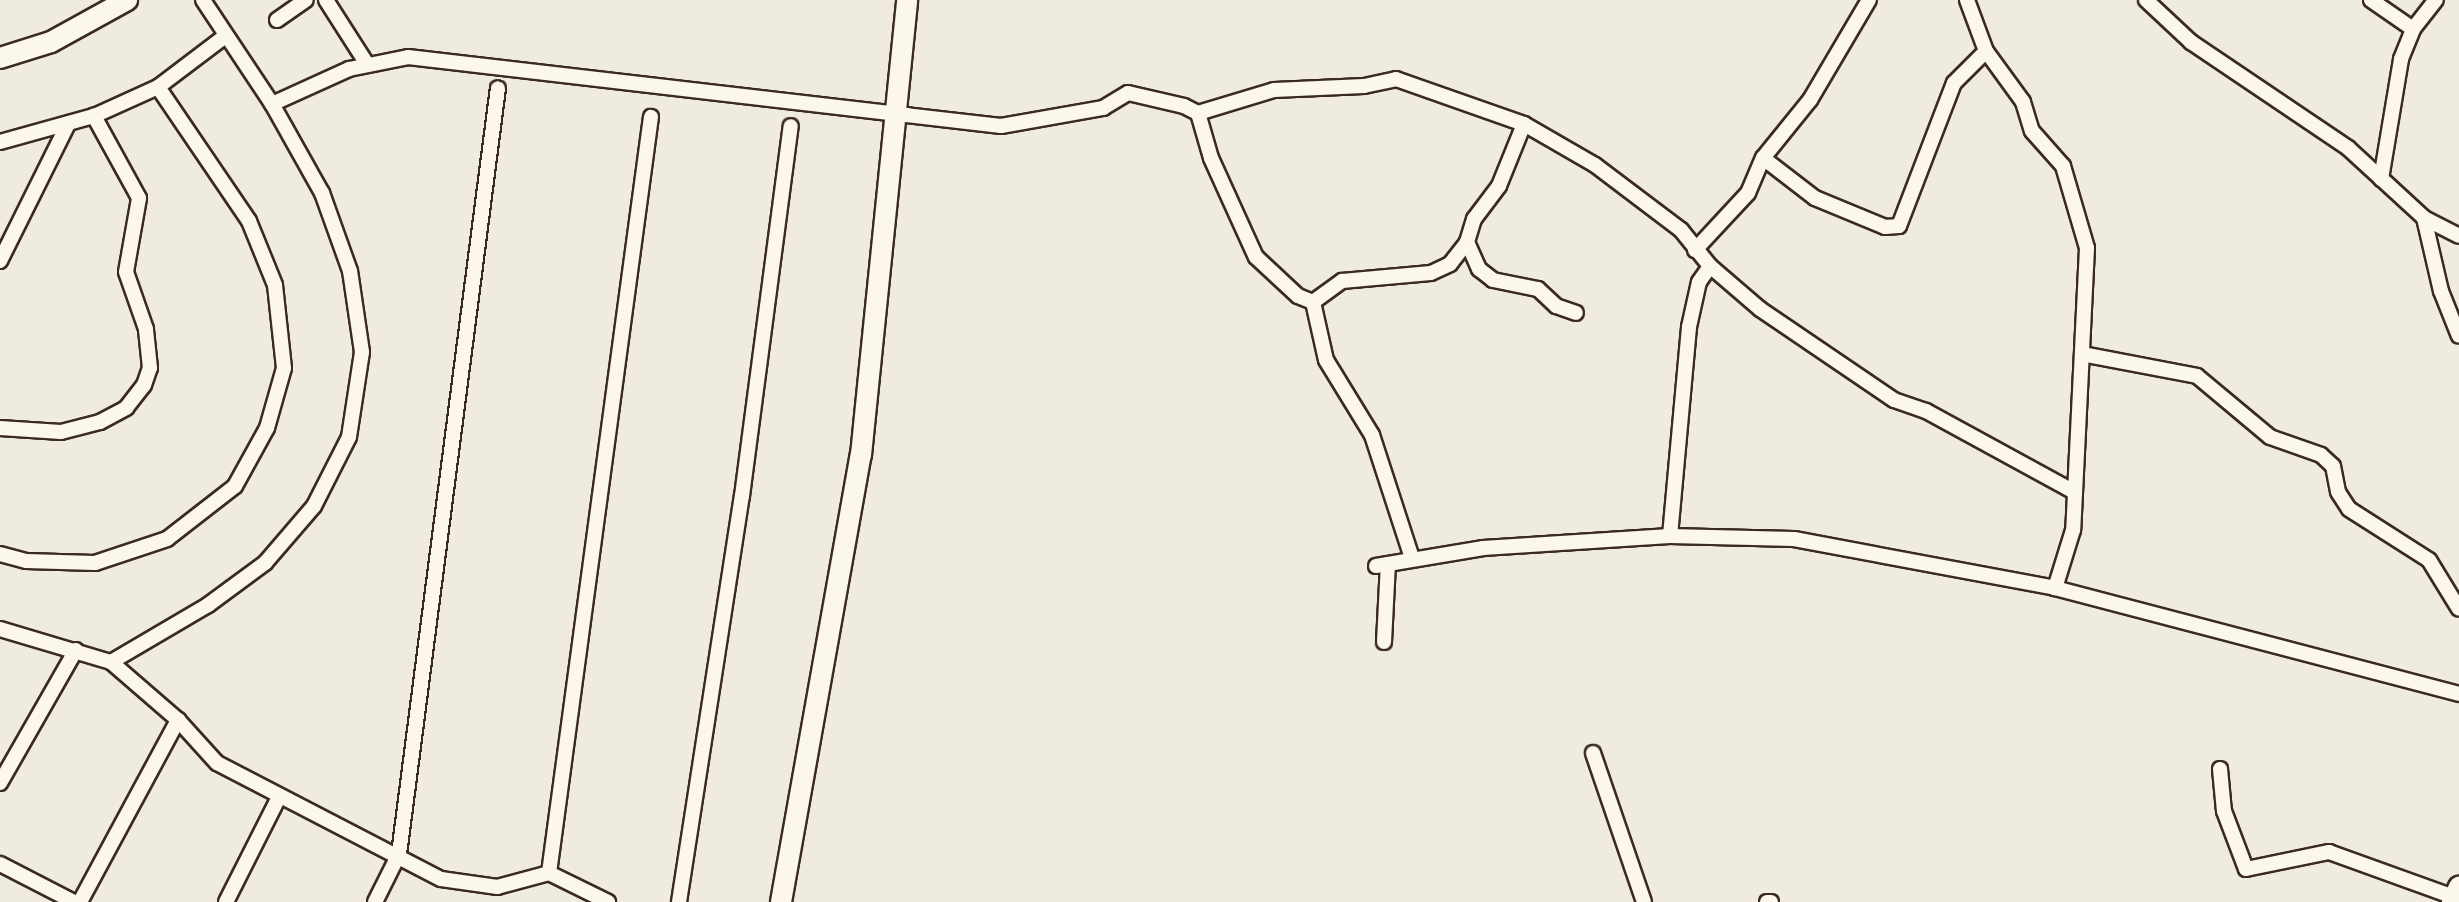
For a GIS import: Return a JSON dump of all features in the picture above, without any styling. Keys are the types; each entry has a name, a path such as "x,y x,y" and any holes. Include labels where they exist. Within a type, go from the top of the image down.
{"main road":[{"path":"0,58 51,42 127,0"},
{"path":"781,902 861,455 900,110 907,0"}],"street":[{"path":"111,662 208,605 265,563 314,506 349,437 362,352 350,271 322,193 272,104 224,37 203,0"},
{"path":"277,20 306,0"},
{"path":"326,0 367,64"},
{"path":"1695,250 1741,203 1763,158 1810,100 1869,0"},
{"path":"1967,0 1986,51 2023,102 2032,131 2056,156 2074,189 2087,248 2073,530 2055,588"},
{"path":"2146,0 2191,42 2348,148 2424,218 2459,236"},
{"path":"2371,0 2413,29"},
{"path":"2381,179 2401,59 2413,29 2436,0"},
{"path":"0,142 94,116 158,87 224,37"},
{"path":"1763,158 1782,177 1845,213 1885,227 1899,226 1954,83 1986,51"},
{"path":"272,104 367,64 408,57 451,59 900,110 1001,126 1103,108 1128,93 1143,93 1198,113 1274,90 1396,79 1524,124 1595,165 1681,230 1710,266 1760,309 1894,400 1926,411 2073,491"},
{"path":"0,554 26,561 95,563 167,539 235,486 267,428 284,368 282,313 271,270 249,221 158,87"},
{"path":"375,902 399,854 498,88"},
{"path":"1198,113 1211,158 1256,257 1298,296 1313,302"},
{"path":"0,428 61,432 100,422 135,398 150,368 142,312 126,272 139,198 94,116"},
{"path":"549,873 651,117"},
{"path":"0,261 68,124"},
{"path":"1313,302 1342,281 1431,273 1450,264 1467,242 1474,219 1499,186 1524,124"},
{"path":"679,902 791,126"},
{"path":"2424,218 2441,291 2459,336"},
{"path":"1467,242 1479,269 1493,280 1538,289 1556,306 1576,313"},
{"path":"1670,536 1689,327 1699,282 1710,266"},
{"path":"1313,302 1326,360 1372,435 1412,558"},
{"path":"2082,354 2197,376 2270,437 2321,455 2333,466 2338,492 2349,509 2429,560 2459,609"},
{"path":"1384,642 1382,565 1412,558 1670,536 1794,539 2055,588 2459,694"},
{"path":"0,629 111,662 178,720 217,763 279,797 399,854 441,879 469,886 497,887 549,873 608,902"},
{"path":"0,783 76,650"},
{"path":"0,864 77,902 178,720"},
{"path":"1593,753 1644,902"},
{"path":"2220,769 2224,811 2246,869 2329,852 2455,896"},
{"path":"226,902 279,797"}]}
